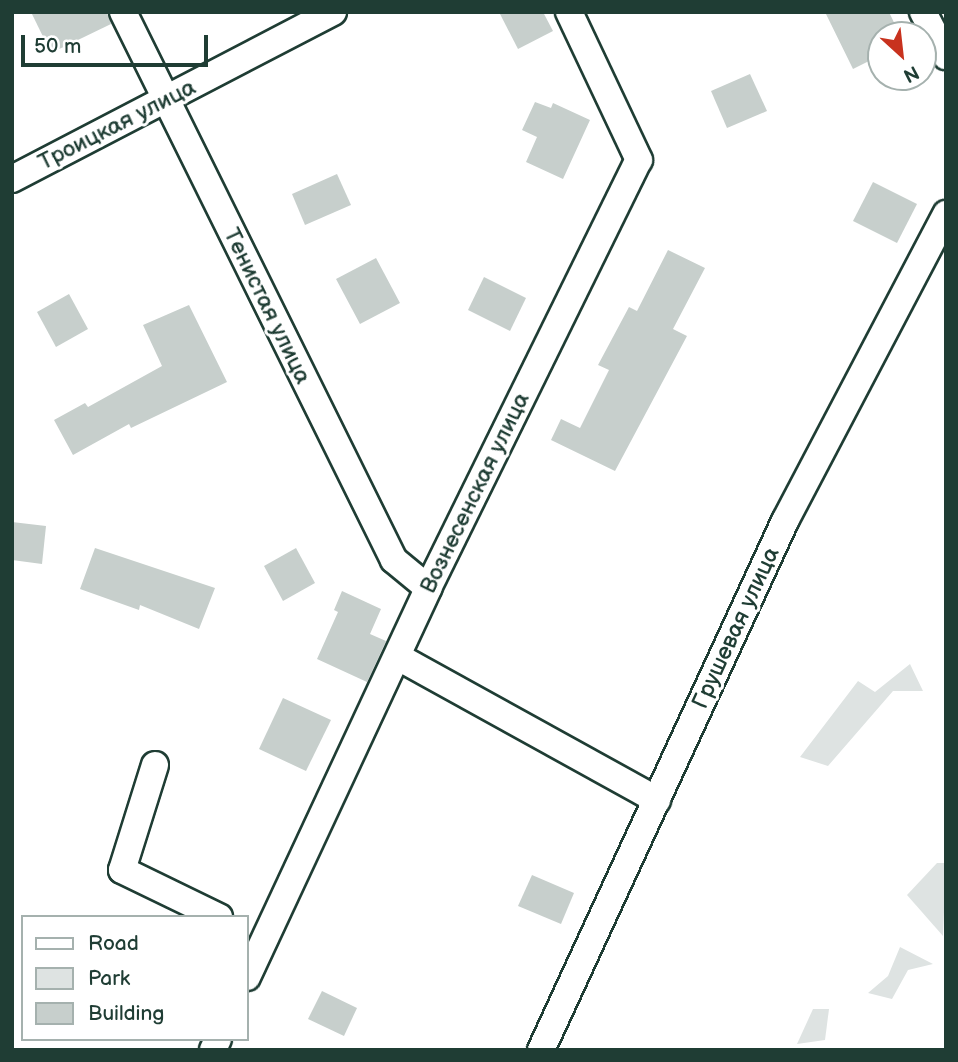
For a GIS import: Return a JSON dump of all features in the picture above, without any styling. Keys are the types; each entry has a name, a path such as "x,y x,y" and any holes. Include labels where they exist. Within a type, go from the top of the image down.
{"street":[{"name":"Тенистая улица","path":"123,12 394,560 428,588"},
{"name":"Троицкая улица","path":"12,179 332,12"},
{"name":"Вознесенская улица","path":"248,972 256,934 398,657 428,588 639,160 569,12"},
{"path":"923,12 946,55"},
{"name":"Грушевая улица","path":"541,1050 785,521 946,214"},
{"path":"398,657 657,800"},
{"path":"155,765 122,870 215,915"}],"green space":[{"path":"910,664 923,691 893,691 828,766 800,757 858,681 875,692"},
{"path":"937,863 946,863 943,936 907,895"},
{"path":"900,947 933,964 908,970 892,999 868,993 888,976"},
{"path":"813,1009 829,1009 825,1040 797,1044"}],"building":[{"path":"31,12 107,12 111,24 51,53"},
{"path":"499,12 543,12 553,31 518,49"},
{"path":"825,12 889,12 893,21 867,21 867,62 853,69"},
{"path":"750,74 767,111 727,128 711,91"},
{"path":"535,102 551,108 553,103 590,120 563,179 526,162 537,137 522,130"},
{"path":"337,174 351,205 305,225 292,194"},
{"path":"873,182 917,204 897,243 853,221"},
{"path":"668,250 705,268 673,329 687,336 615,471 551,440 561,419 580,428 609,370 598,365 629,307 637,311"},
{"path":"376,258 400,303 360,324 336,279"},
{"path":"484,277 526,298 510,331 468,310"},
{"path":"69,294 88,329 56,347 37,312"},
{"path":"189,305 227,382 131,428 129,424 73,455 54,420 85,403 88,407 162,366 143,325"},
{"path":"12,522 46,526 42,564 12,560"},
{"path":"95,548 215,588 199,629 140,605 139,610 80,589"},
{"path":"296,548 315,583 283,601 264,566"},
{"path":"342,591 381,609 370,634 386,641 367,682 317,659 338,612 334,610"},
{"path":"283,698 331,720 306,771 259,749"},
{"path":"532,875 574,893 561,924 518,906"},
{"path":"322,991 357,1008 344,1036 308,1019"}]}
